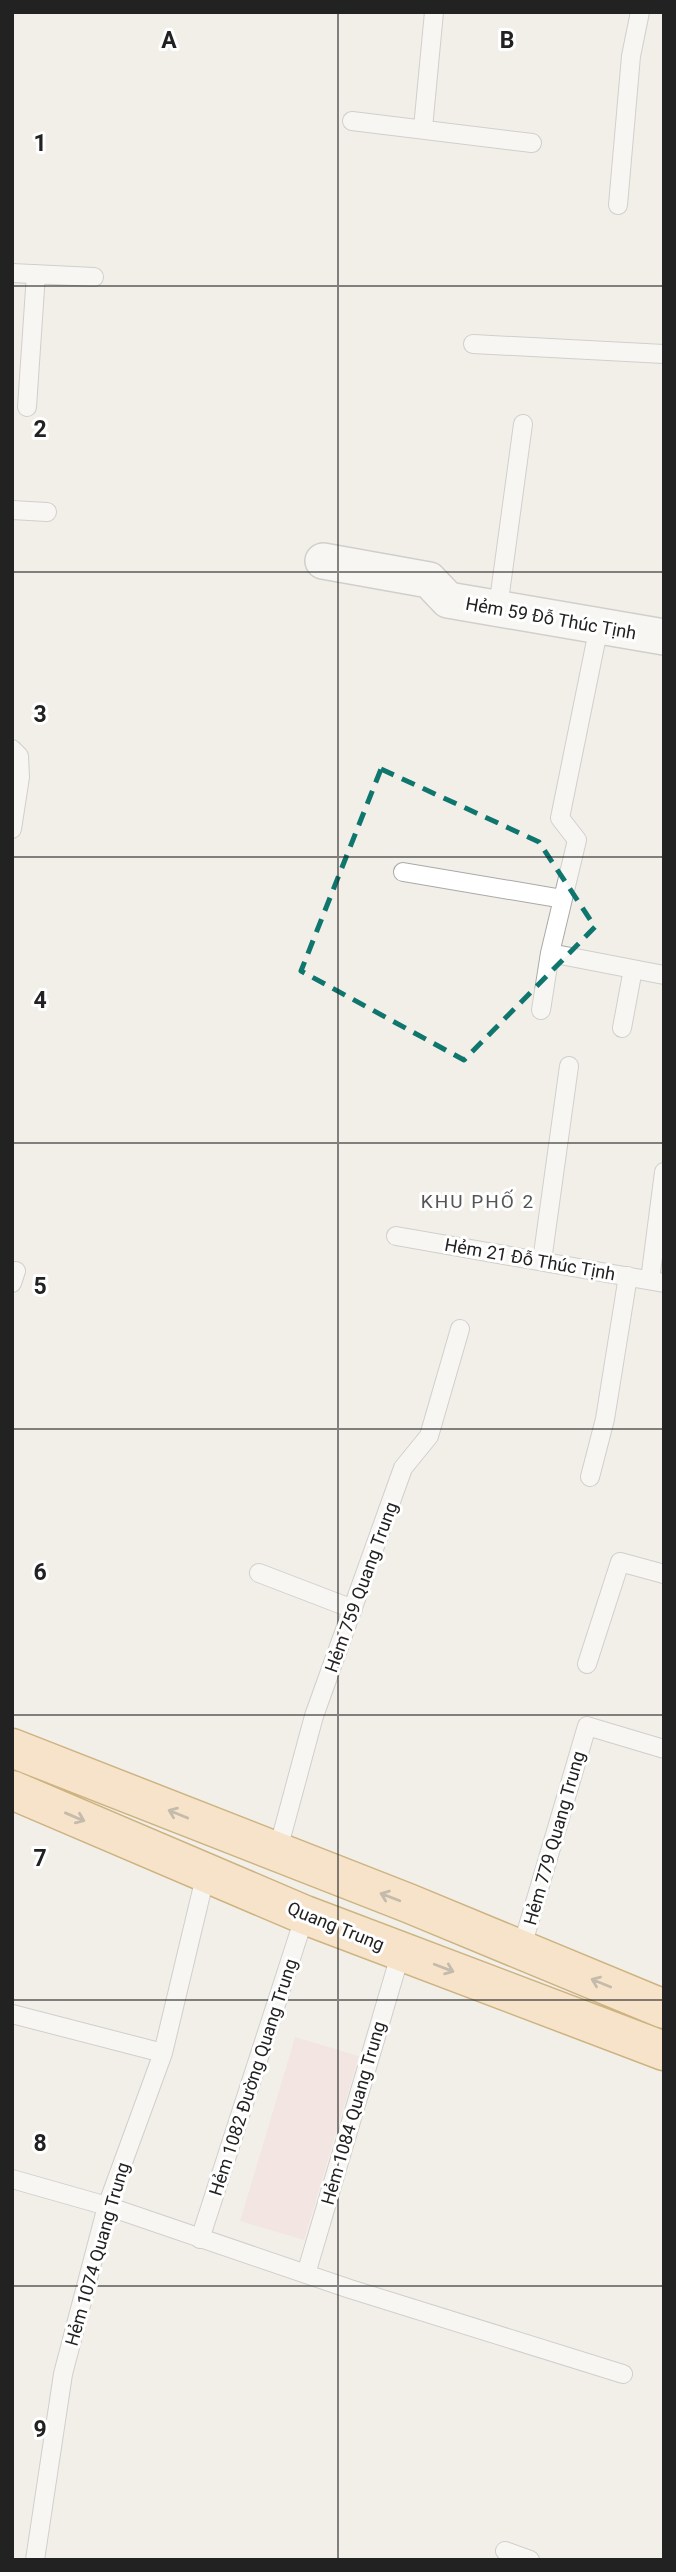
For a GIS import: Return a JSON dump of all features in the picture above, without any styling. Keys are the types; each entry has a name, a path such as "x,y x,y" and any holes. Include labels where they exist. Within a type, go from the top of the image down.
{"main road":[{"path":"12,1748 664,2009"},
{"name":"Quang Trung","path":"12,1790 305,1914 664,2051"}],"street":[{"name":"Hẻm 59 Đỗ Thúc Tịnh","path":"323,561 429,580 448,600 664,637"}],"lane":[{"path":"423,128 434,12"},
{"path":"618,205 631,56 640,12"},
{"path":"352,121 532,143"},
{"path":"12,273 94,277"},
{"path":"27,407 36,274"},
{"path":"472,344 664,354"},
{"path":"498,608 523,424"},
{"path":"12,510 47,512"},
{"path":"541,1010 577,840 560,818 599,626"},
{"path":"12,749 19,756 20,777 12,829"},
{"path":"403,872 563,899"},
{"path":"551,953 664,975"},
{"path":"622,1028 633,969"},
{"path":"542,1261 569,1066"},
{"path":"657,1282 664,1172"},
{"name":"Hẻm 21 Đỗ Thúc Tịnh","path":"396,1236 657,1282"},
{"path":"590,1477 605,1419 628,1276"},
{"name":"Hẻm 759 Quang Trung","path":"276,1853 314,1717 403,1468 429,1436 460,1329"},
{"path":"587,1664 621,1562 664,1574"},
{"path":"259,1573 353,1609"},
{"name":"Hẻm 779 Quang Trung","path":"521,1950 587,1726 664,1749"},
{"name":"Hẻm 1074 Quang Trung","path":"36,2560 63,2374 107,2206 163,2053 206,1873"},
{"name":"Hẻm 1082 Đường Quang Trung","path":"200,2239 305,1914"},
{"name":"Hẻm 1084 Quang Trung","path":"306,2274 401,1952"},
{"path":"12,2014 163,2053"},
{"path":"12,2179 107,2206 306,2274 623,2374"},
{"path":"505,2551 530,2560"}],"highlighted area":[{"path":"381,769 539,842 595,927 464,1060 301,971"}],"shaded area":[{"path":"295,2037 359,2056 304,2240 240,2221"}],"district":[{"name":"KHU PHỐ 2","path":"478,1201"}]}
